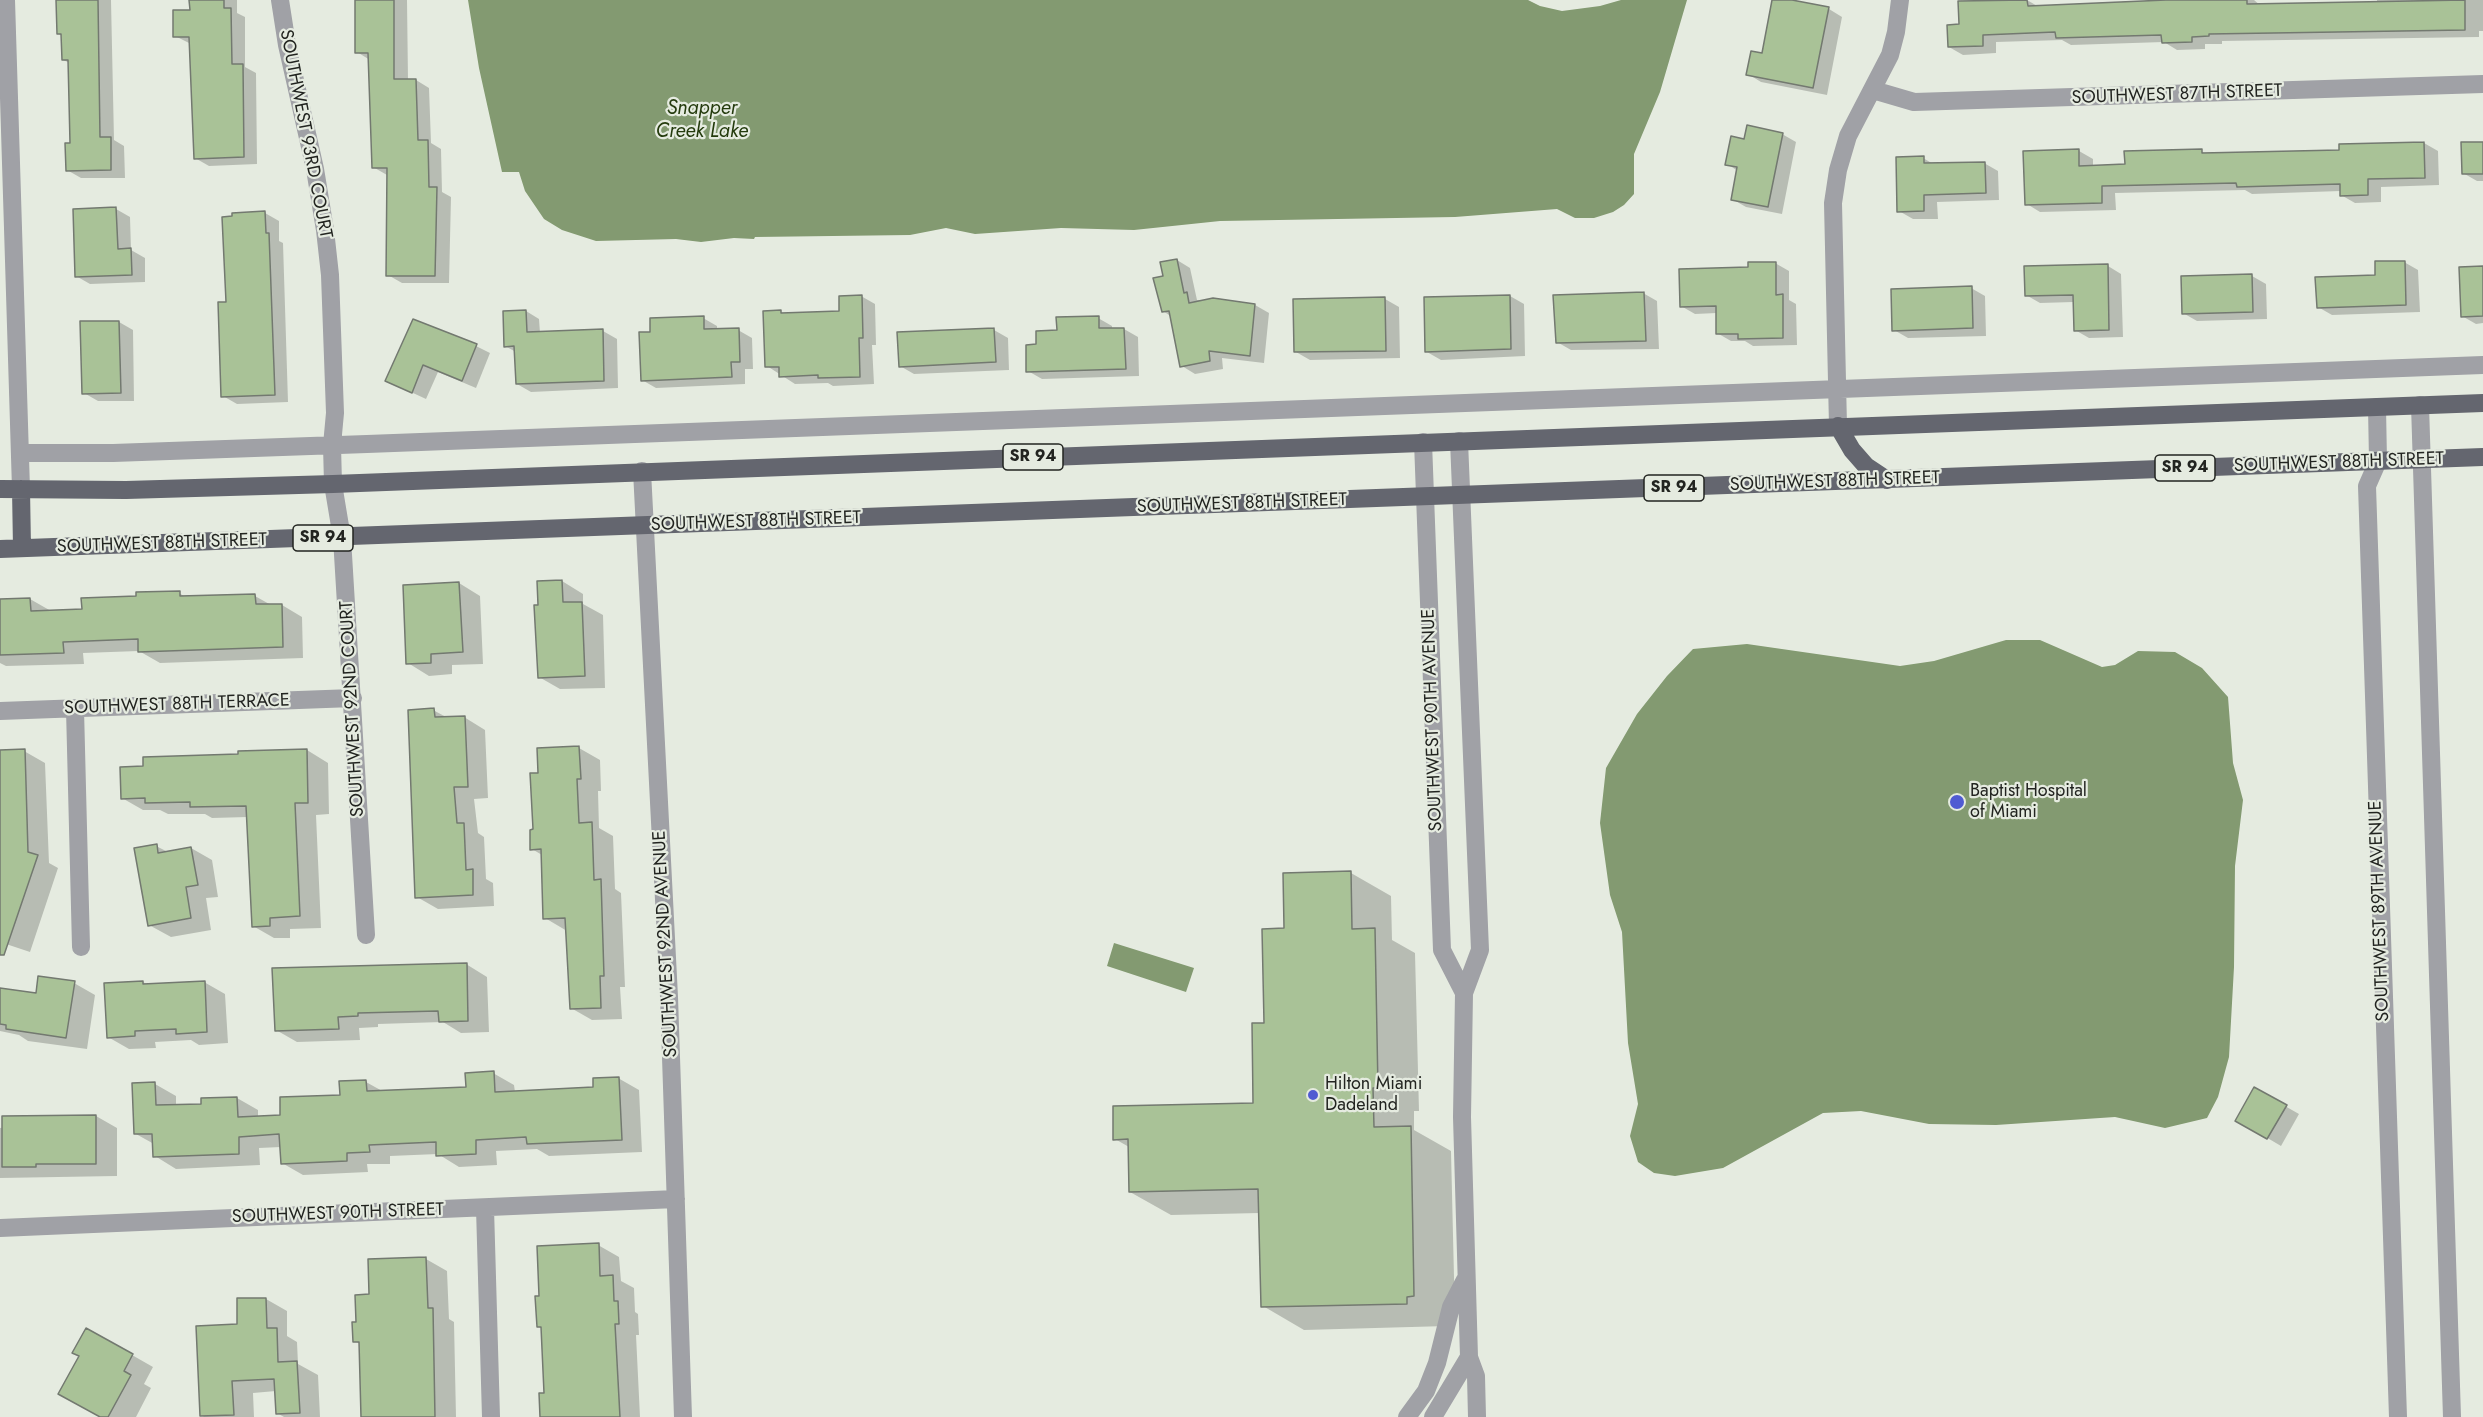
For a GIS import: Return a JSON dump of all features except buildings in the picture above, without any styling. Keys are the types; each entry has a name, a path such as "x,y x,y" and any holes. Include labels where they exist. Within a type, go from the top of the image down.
{"main road":[{"name":"SR 94","path":"0,489 138,489 333,484 2483,403"},
{"path":"1838,426 1852,450 1866,466 1887,480"},
{"name":"SOUTHWEST 88TH STREET","path":"0,549 645,527 2483,457"},
{"path":"21,489 22,548"}],"street":[{"path":"6,0 21,489"},
{"name":"SOUTHWEST 93RD COURT","path":"280,0 287,45 315,169 325,230 333,321 333,484"},
{"path":"1838,426 1833,203 1838,170 1848,136 1894,44 1900,0"},
{"name":"SOUTHWEST 87TH STREET","path":"1873,90 1914,102 2483,84"},
{"path":"20,453 113,453 2483,365"},
{"path":"2421,405 2452,1417"},
{"name":"SOUTHWEST 89TH AVENUE","path":"2377,407 2378,461 2367,486 2398,1417"},
{"name":"SOUTHWEST 90TH AVENUE","path":"1459,441 1480,950 1464,993 1462,1129 1469,1357 1476,1376 1477,1417"},
{"name":"SOUTHWEST 90TH AVENUE","path":"1423,442 1442,950 1464,993"},
{"name":"SOUTHWEST 92ND AVENUE","path":"642,471 669,997 683,1417"},
{"name":"SOUTHWEST 92ND COURT","path":"333,484 342,538 366,935"},
{"name":"SOUTHWEST 88TH TERRACE","path":"0,711 353,698"},
{"path":"75,709 81,947"},
{"name":"SOUTHWEST 90TH STREET","path":"0,1228 676,1199"},
{"path":"484,1208 491,1417"},
{"path":"1407,1417 1426,1391 1441,1347 1450,1307 1466,1279"},
{"path":"1433,1417 1469,1357"}],"water":[{"name":"Snapper Creek Lake","path":"468,0 1528,0 1540,6 1562,11 1600,6 1621,0 1687,0 1660,92 1634,154 1634,194 1624,205 1613,212 1594,218 1575,218 1557,209 1455,217 1220,221 1134,230 1061,228 975,234 946,228 910,235 755,237 754,239 734,238 701,242 676,239 596,241 562,230 544,219 525,191 519,172 502,172 479,68"},
{"path":"2006,640 2040,640 2102,667 2115,665 2138,651 2175,652 2202,668 2228,697 2233,763 2243,800 2235,866 2234,967 2229,1057 2218,1097 2207,1118 2165,1128 2115,1117 1996,1125 1929,1124 1861,1111 1823,1113 1723,1168 1675,1176 1654,1173 1638,1162 1630,1136 1638,1104 1628,1043 1622,932 1610,895 1600,823 1606,768 1637,714 1667,676 1693,649 1747,644 1900,666 1934,661"},
{"path":"1114,943 1194,968 1186,992 1107,966"}],"place":[{"name":"Baptist Hospital of Miami","path":"1957,802"},
{"name":"Hilton Miami Dadeland","path":"1313,1095"}]}
